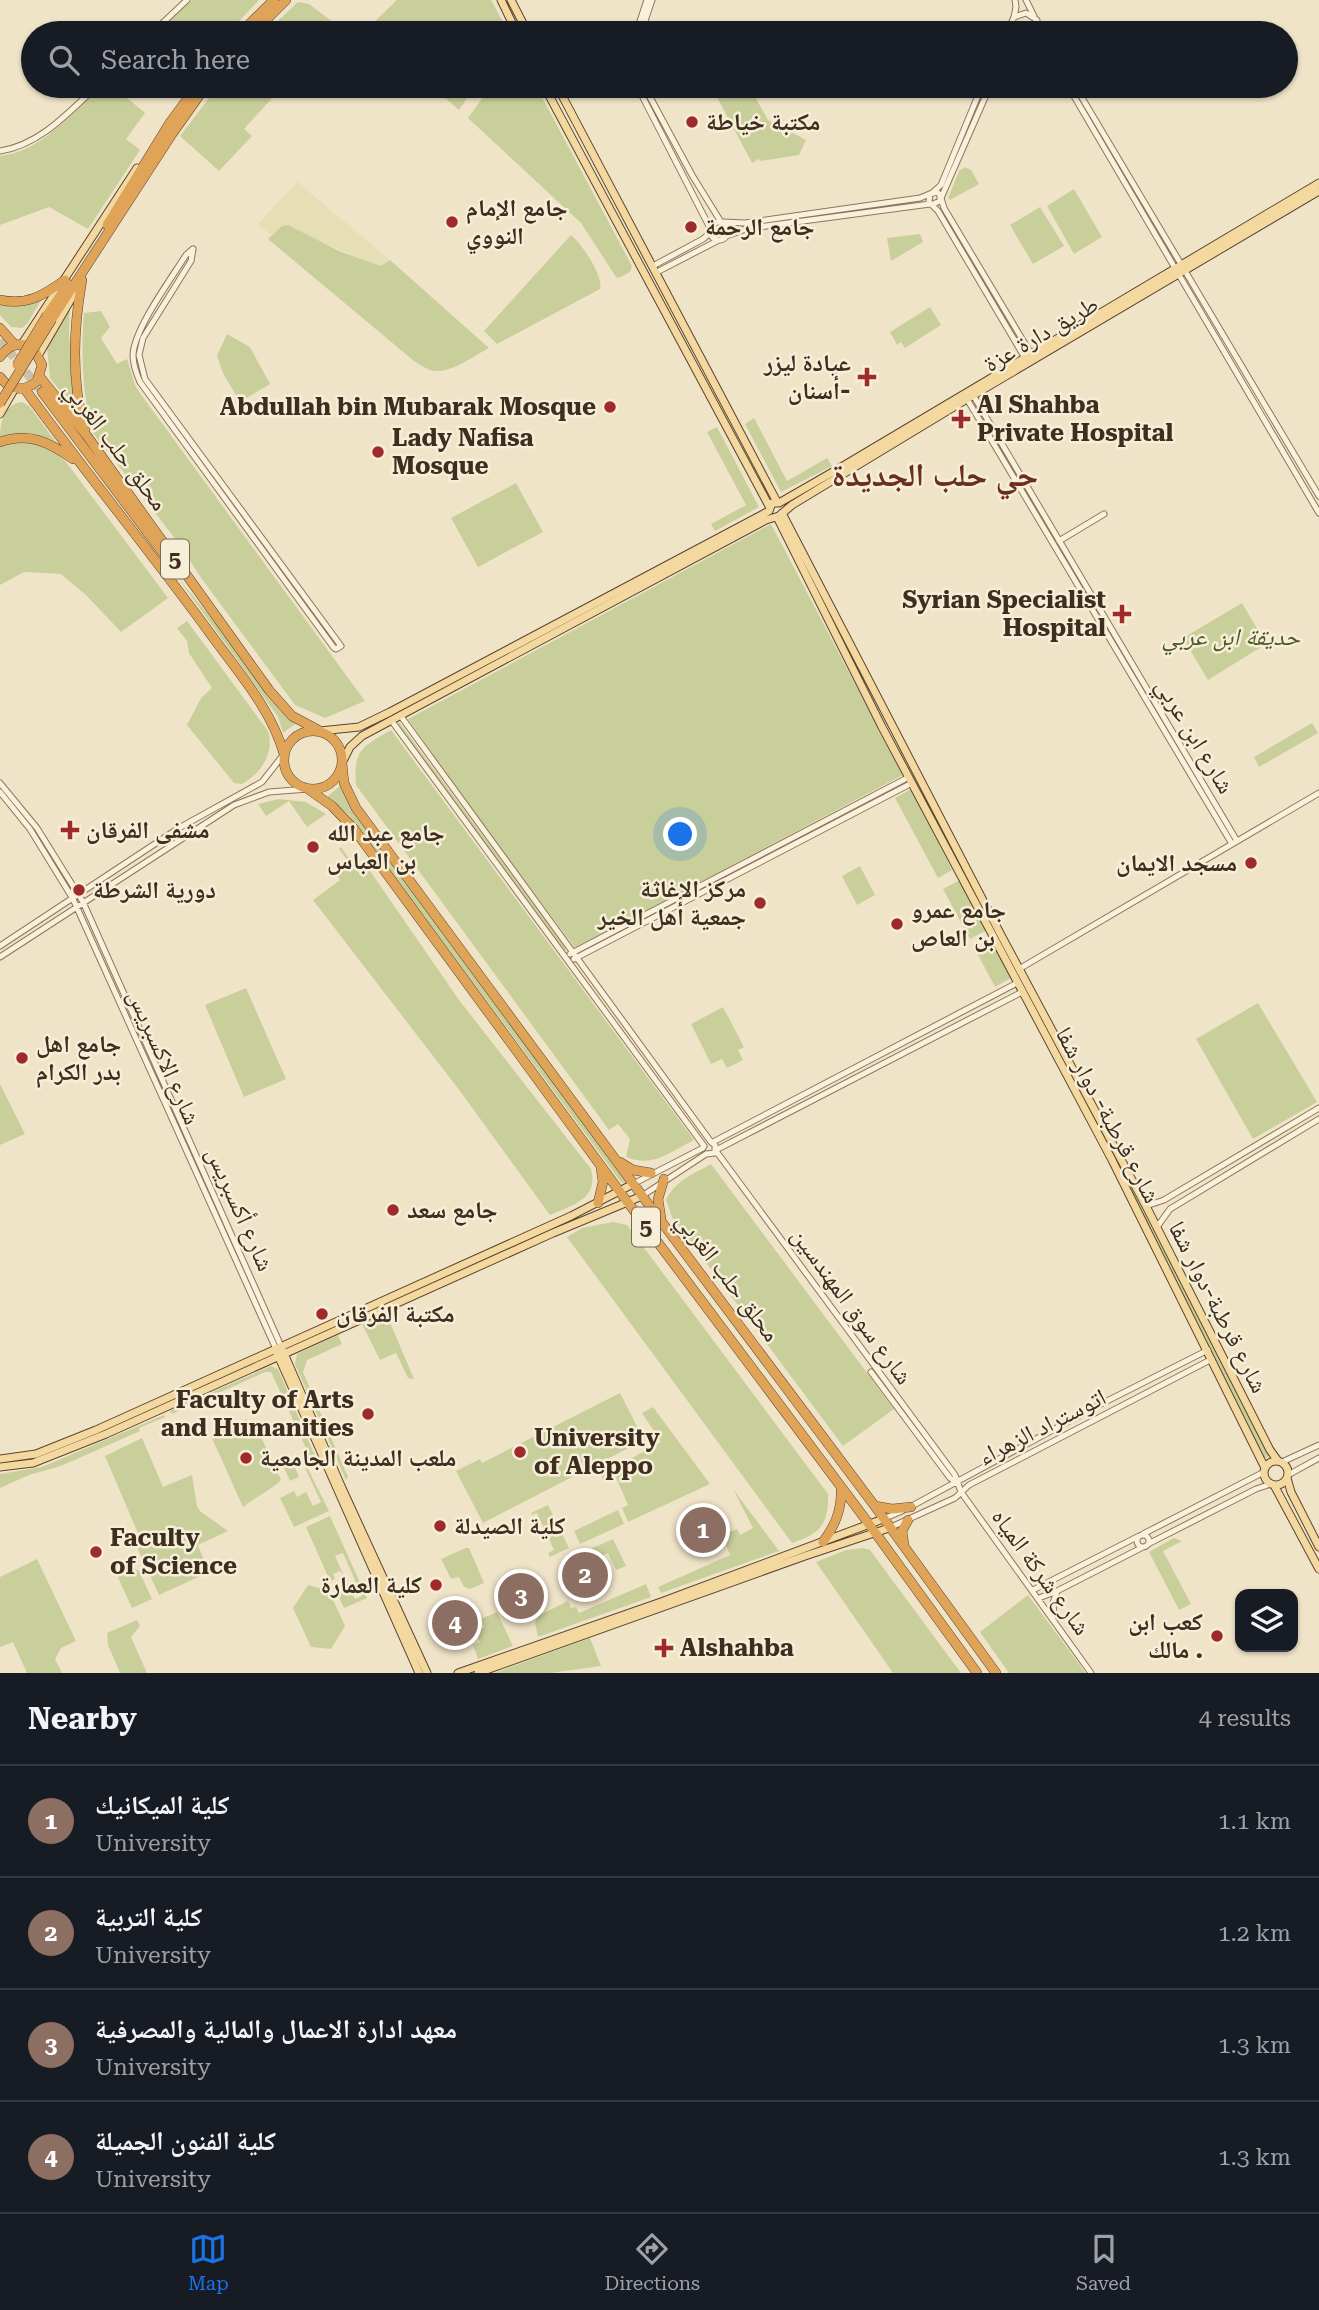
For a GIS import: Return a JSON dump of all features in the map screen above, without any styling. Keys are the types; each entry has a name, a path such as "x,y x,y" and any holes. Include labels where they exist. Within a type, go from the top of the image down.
{"highway":[{"path":"252,21 274,0"},
{"path":"265,21 286,0"},
{"path":"153,158 169,124 188,98"},
{"path":"0,392 153,158 197,98"},
{"path":"0,300 30,300 43,295 65,280"},
{"path":"82,280 75,319 75,379 79,410 87,436"},
{"path":"0,403 50,317"},
{"path":"0,328 19,344 29,346 38,354 42,365 40,377 33,384 20,388 1,380"},
{"path":"0,356 7,348 19,344"},
{"name":"محلق حلب الغربي","path":"40,377 87,436 269,690 292,716 320,731"},
{"name":"محلق حلب الغربي","path":"20,388 187,601 275,726 284,754"},
{"path":"187,601 40,393 173,567 199,593"},
{"path":"0,442 19,438 40,440 54,445 81,464"},
{"path":"320,731 337,743 342,763 339,773 328,785 308,789 297,785 288,776 284,754 297,735 320,731"},
{"name":"محلق حلب الغربي","path":"342,763 344,783 356,808 996,1673"},
{"name":"محلق حلب الغربي","path":"308,789 332,806 354,829 978,1673"},
{"path":"615,1158 633,1170 651,1173"},
{"path":"598,1203 603,1182 600,1163"},
{"path":"661,1219 658,1199 664,1180"},
{"path":"823,1542 841,1508 841,1487"},
{"path":"874,1505 892,1509 911,1507"},
{"path":"906,1552 902,1531 908,1520"}],"main road":[{"path":"501,0 511,21"},
{"path":"512,0 522,21"},
{"path":"550,98 680,342 776,513 977,898 1077,1076 1116,1158"},
{"path":"563,98 778,502 776,513"},
{"path":"19,344 65,280 138,167 153,158"},
{"path":"38,354 150,175 153,158"},
{"path":"586,166 597,161"},
{"path":"1181,268 1319,183"},
{"name":"طريق دارة عزة","path":"776,513 1181,268 1319,191"},
{"path":"778,502 1028,356 1042,352"},
{"path":"705,384 714,380"},
{"path":"0,414 20,388"},
{"path":"342,763 350,747 362,736 776,513"},
{"path":"320,731 359,727 776,513"},
{"name":"شارع قرطبة- دوار شفا","path":"886,725 910,780 977,898 1017,983 1069,1080 1116,1158 1264,1470"},
{"path":"1069,1080 1077,1076"},
{"name":"شارع قرطبة-دوار شفا","path":"1116,1158 1126,1169 1146,1206 1270,1450 1280,1462"},
{"path":"280,1352 598,1203 633,1184"},
{"path":"0,1467 33,1463 55,1455 137,1415 642,1196"},
{"path":"280,1352 419,1673"},
{"path":"280,1352 427,1673"},
{"path":"0,1459 36,1454 137,1415"},
{"path":"1319,1547 1291,1492 1287,1468 1280,1462 1270,1462 1264,1470 1264,1477 1272,1485 1319,1569"},
{"path":"1272,1485 1282,1484 1288,1476"},
{"path":"872,1529 883,1519"},
{"path":"478,1673 872,1529 889,1528"},
{"path":"458,1673 823,1542 839,1541"}],"street":[{"path":"165,21 187,0"},
{"path":"642,21 649,0"},
{"path":"1012,21 1016,8 1014,0"},
{"path":"1026,0 1037,20"},
{"path":"1014,18 1026,13 1037,20"},
{"path":"0,151 22,145 43,133 83,98"},
{"path":"643,98 713,238 719,240"},
{"path":"650,98 697,184 728,229 726,236"},
{"path":"655,269 703,239 715,223 745,223 920,198 932,192 941,185 977,98"},
{"path":"655,269 746,229 939,203 985,98"},
{"path":"1075,98 1319,496"},
{"path":"1082,98 1319,513"},
{"path":"932,192 939,194 1028,356"},
{"path":"932,192 928,197 932,204 1028,356"},
{"path":"193,249 191,261 143,338 139,355 141,366 152,388 341,646 336,649 145,392 135,369 133,354 138,335 186,256 193,249"},
{"path":"970,397 1234,842"},
{"name":"شارع ابن عربي","path":"970,397 1059,541 1234,842"},
{"path":"1059,541 1104,514"},
{"name":"شارع سوق المهندسين","path":"400,715 712,1142 934,1453 955,1475 956,1482"},
{"path":"391,720 704,1149 712,1155 1022,992"},
{"path":"0,946 179,828 262,782 284,754"},
{"path":"567,960 910,780"},
{"path":"0,783 37,828 76,897"},
{"path":"0,957 234,805 269,792 308,789"},
{"name":"شارع الاكسبريس","path":"0,792 30,828 76,897 76,907 280,1352"},
{"path":"1019,969 1319,793"},
{"name":"شارع أكسبريس","path":"76,897 83,902 280,1352"},
{"path":"642,1196 712,1142 1017,983"},
{"path":"614,1024 622,1020"},
{"path":"650,1073 657,1069"},
{"path":"834,1079 838,1087"},
{"path":"1146,1206 1158,1203 1319,1108"},
{"path":"763,1115 767,1124"},
{"path":"1157,1227 1170,1209 1319,1119"},
{"path":"633,1184 704,1149"},
{"path":"1215,1170 1220,1178"},
{"name":"اتوستراد الزهراء","path":"883,1519 911,1507 1208,1350"},
{"name":"اتوستراد الزهراء","path":"889,1528 1213,1359"},
{"path":"871,1372 934,1453"},
{"path":"1280,1462 1319,1445"},
{"path":"1288,1476 1319,1458"},
{"path":"1033,1590 1264,1470"},
{"name":"شارع شركة المياه","path":"956,1482 1091,1673"},
{"path":"1039,1598 1255,1489 1272,1485"},
{"path":"1141,1535 1138,1544 1146,1545"},
{"path":"1141,1535 1149,1538 1146,1545"},
{"path":"1055,1619 1053,1603 1057,1591"}],"shaded area":[{"path":"297,182 390,260 381,266 318,241 273,233 271,235 258,224"}],"green space":[{"path":"192,0 259,0 239,21 169,21"},
{"path":"397,0 491,0 502,21 375,21"},
{"path":"298,2 309,4 332,21 278,21"},
{"path":"90,98 127,98 145,113 126,139 140,150 88,229 49,207 0,225 0,156 29,147 68,119"},
{"path":"209,98 272,98 244,129 252,136 219,171 180,136"},
{"path":"446,98 467,98 459,110"},
{"path":"482,98 542,98 632,266 630,272 616,277 581,223 468,118"},
{"path":"718,98 756,98 768,120 806,140 799,155 761,161 759,159 752,163"},
{"path":"964,167 971,170 979,184 950,200 948,198 960,169"},
{"path":"1074,189 1102,237 1074,254 1047,206"},
{"path":"1040,207 1064,246 1033,264 1010,225"},
{"path":"288,225 339,251 381,266 390,260 489,348 445,370 430,370 420,365 268,239 282,226"},
{"path":"920,234 923,242 891,261 887,238"},
{"path":"571,235 586,252 595,268 600,289 497,344 484,331"},
{"path":"45,294 22,328 11,327 0,315 0,303"},
{"path":"930,307 941,325 905,348 901,342 897,345 890,332"},
{"path":"70,309 69,337 76,411 50,378 47,348"},
{"path":"101,311 110,327 101,338 117,364 127,359 135,385 142,396 365,701 325,718 295,705 177,541 93,433 83,373 84,313"},
{"path":"227,334 250,347 270,384 240,402 223,373 217,356"},
{"path":"22,402 29,406 56,442 22,434 0,438 2,421 7,410"},
{"path":"754,418 787,481 827,458 832,466 781,492 745,424"},
{"path":"717,427 759,507 715,531 711,524 746,505 707,432"},
{"path":"10,442 41,446 66,462 168,598 121,632 87,596 61,574 24,572 0,585 0,445"},
{"path":"516,483 543,532 478,567 451,518"},
{"path":"771,524 903,775 575,948 408,719"},
{"path":"178,578 223,632 276,705 298,722 283,733 278,717"},
{"name":"حديقة ابن عربي","path":"1242,603 1266,644 1208,680 1183,638"},
{"path":"187,621 268,731 270,747 265,762 242,784 234,783 187,725 201,698 212,688 189,653 187,641 177,628"},
{"path":"399,722 566,948 565,951 398,725"},
{"path":"1312,723 1318,733 1259,767 1254,757"},
{"path":"391,730 694,1140 653,1160 626,1157 630,1139 618,1124 609,1130 356,785 358,756 373,740"},
{"path":"342,784 627,1182 621,1182 349,815 327,797"},
{"path":"911,789 952,870 938,878 895,798"},
{"path":"279,799 306,802 326,814 307,827 289,801 266,816 258,804"},
{"path":"341,847 352,863 356,860 362,867 366,865 459,1000 591,1169 591,1187 582,1200 550,1215 460,1091 313,900 340,880 336,873 350,864 339,849"},
{"path":"860,866 875,895 857,905 842,876"},
{"path":"960,880 987,930 970,939 943,889"},
{"path":"992,941 1011,978 995,987 975,949"},
{"path":"246,988 286,1079 244,1097 205,1005"},
{"path":"1258,1003 1317,1102 1253,1139 1196,1039"},
{"path":"723,1007 744,1047 738,1050 743,1060 727,1068 722,1059 711,1064 691,1024"},
{"path":"1079,1083 1269,1456 1265,1458"},
{"path":"0,1084 25,1134 0,1145"},
{"path":"711,1164 894,1409 843,1446 672,1217 666,1200 670,1193 685,1179"},
{"path":"613,1222 627,1225 828,1494 824,1520 810,1536 792,1543 567,1237 582,1228"},
{"path":"386,1313 414,1379 408,1378 396,1353 380,1360 362,1324"},
{"path":"338,1335 342,1344 307,1360 303,1372 348,1477 346,1480 295,1364 297,1354"},
{"path":"271,1366 278,1369 320,1468 316,1470 271,1372 265,1372 172,1414 170,1411"},
{"path":"620,1393 644,1440 483,1523 456,1471 480,1459 482,1463"},
{"path":"653,1407 710,1484 628,1522 622,1508 628,1505 615,1475 603,1480 601,1475 661,1442 642,1413"},
{"path":"164,1415 165,1417 139,1428 140,1431 61,1466 29,1475 0,1488 0,1474 42,1467"},
{"name":"ملعب المدينة الجامعية","path":"247,1419 250,1426 255,1424 281,1480 243,1507 211,1436"},
{"path":"142,1438 163,1487 192,1475 200,1511 228,1531 198,1545 207,1573 159,1595 134,1541 140,1538 105,1456"},
{"path":"302,1457 329,1511 294,1527 280,1498 294,1491 297,1497 306,1492 313,1506 321,1502 301,1459 293,1463 299,1477 290,1481 283,1466"},
{"path":"733,1489 779,1551 661,1593 658,1587 730,1555 722,1535 737,1529 740,1535 753,1528"},
{"path":"548,1505 569,1548 550,1557 548,1553 554,1550 537,1513 531,1513"},
{"path":"618,1510 624,1524 580,1544 574,1531"},
{"path":"330,1516 367,1598 344,1608 334,1586 337,1584 339,1589 346,1586 346,1580 355,1599 362,1596 343,1553 335,1556 344,1576 340,1571 333,1574 335,1579 330,1581 306,1527"},
{"path":"1174,1538 1182,1541 1163,1551 1191,1604 1179,1610 1149,1552"},
{"path":"613,1539 626,1566 616,1570 608,1553 586,1559 583,1552"},
{"path":"469,1548 484,1583 470,1589 464,1587 459,1577 451,1579 441,1559"},
{"path":"846,1550 870,1550 961,1673 893,1673 816,1562"},
{"path":"37,1559 76,1641 61,1648 55,1659 62,1673 27,1673 13,1642 0,1647 0,1577"},
{"path":"129,1566 139,1571 152,1599 132,1608 115,1571"},
{"path":"646,1584 651,1597 538,1637 535,1623 538,1616 568,1601 571,1608 576,1607 579,1613"},
{"path":"308,1585 329,1591 345,1626 331,1649 311,1647 293,1608"},
{"path":"1028,1595 1085,1673 1009,1673 980,1632"},
{"path":"497,1612 513,1646 478,1659 473,1645 480,1642 475,1632 484,1627 481,1619"},
{"path":"137,1620 140,1626 131,1637 147,1673 120,1673 108,1645 107,1633"},
{"path":"590,1638 601,1666 550,1673 494,1673"}],"tunnel":[{"path":"0,340 42,392"}],"place":[{"name":"مكتبة خياطة","path":"692,122"},
{"name":"جامع الإمام النووي","path":"452,222"},
{"name":"جامع الرحمة","path":"691,227"},
{"name":"عيادة ليزر أسنان-","path":"867,377"},
{"name":"Abdullah bin Mubarak Mosque","path":"610,407"},
{"name":"Al Shahba Private Hospital","path":"961,419"},
{"name":"Lady Nafisa Mosque","path":"378,452"},
{"name":"Syrian Specialist Hospital","path":"1122,614"},
{"name":"مشفى الفرقان","path":"70,830"},
{"name":"جامع عبد الله بن العباس","path":"313,847"},
{"name":"مسجد الايمان","path":"1251,863"},
{"name":"دورية الشرطة","path":"79,890"},
{"name":"مركز الإغاثة جمعية أهل الخير","path":"760,903"},
{"name":"جامع عمرو بن العاص","path":"897,924"},
{"name":"جامع اهل بدر الكرام","path":"22,1058"},
{"name":"جامع سعد","path":"393,1210"},
{"name":"مكتبة الفرقان","path":"322,1314"},
{"name":"Faculty of Arts and Humanities","path":"368,1414"},
{"name":"University of Aleppo","path":"520,1452"},
{"name":"ملعب المدينة الجامعية","path":"246,1458"},
{"name":"كلية الصيدلة","path":"440,1526"},
{"name":"كلية الميكانيك","path":"703,1530"},
{"name":"Faculty of Science","path":"96,1552"},
{"name":"كلية التربية","path":"585,1575"},
{"name":"كلية العمارة","path":"436,1585"},
{"name":"معهد ادارة الاعمال والمالية والمصرفية","path":"521,1596"},
{"name":"كلية الفنون الجميلة","path":"455,1623"},
{"name":"كعب ابن مالك .","path":"1217,1636"},
{"name":"Alshahba","path":"664,1648"}],"district":[{"name":"حي حلب الجديدة","path":"935,475"}]}
